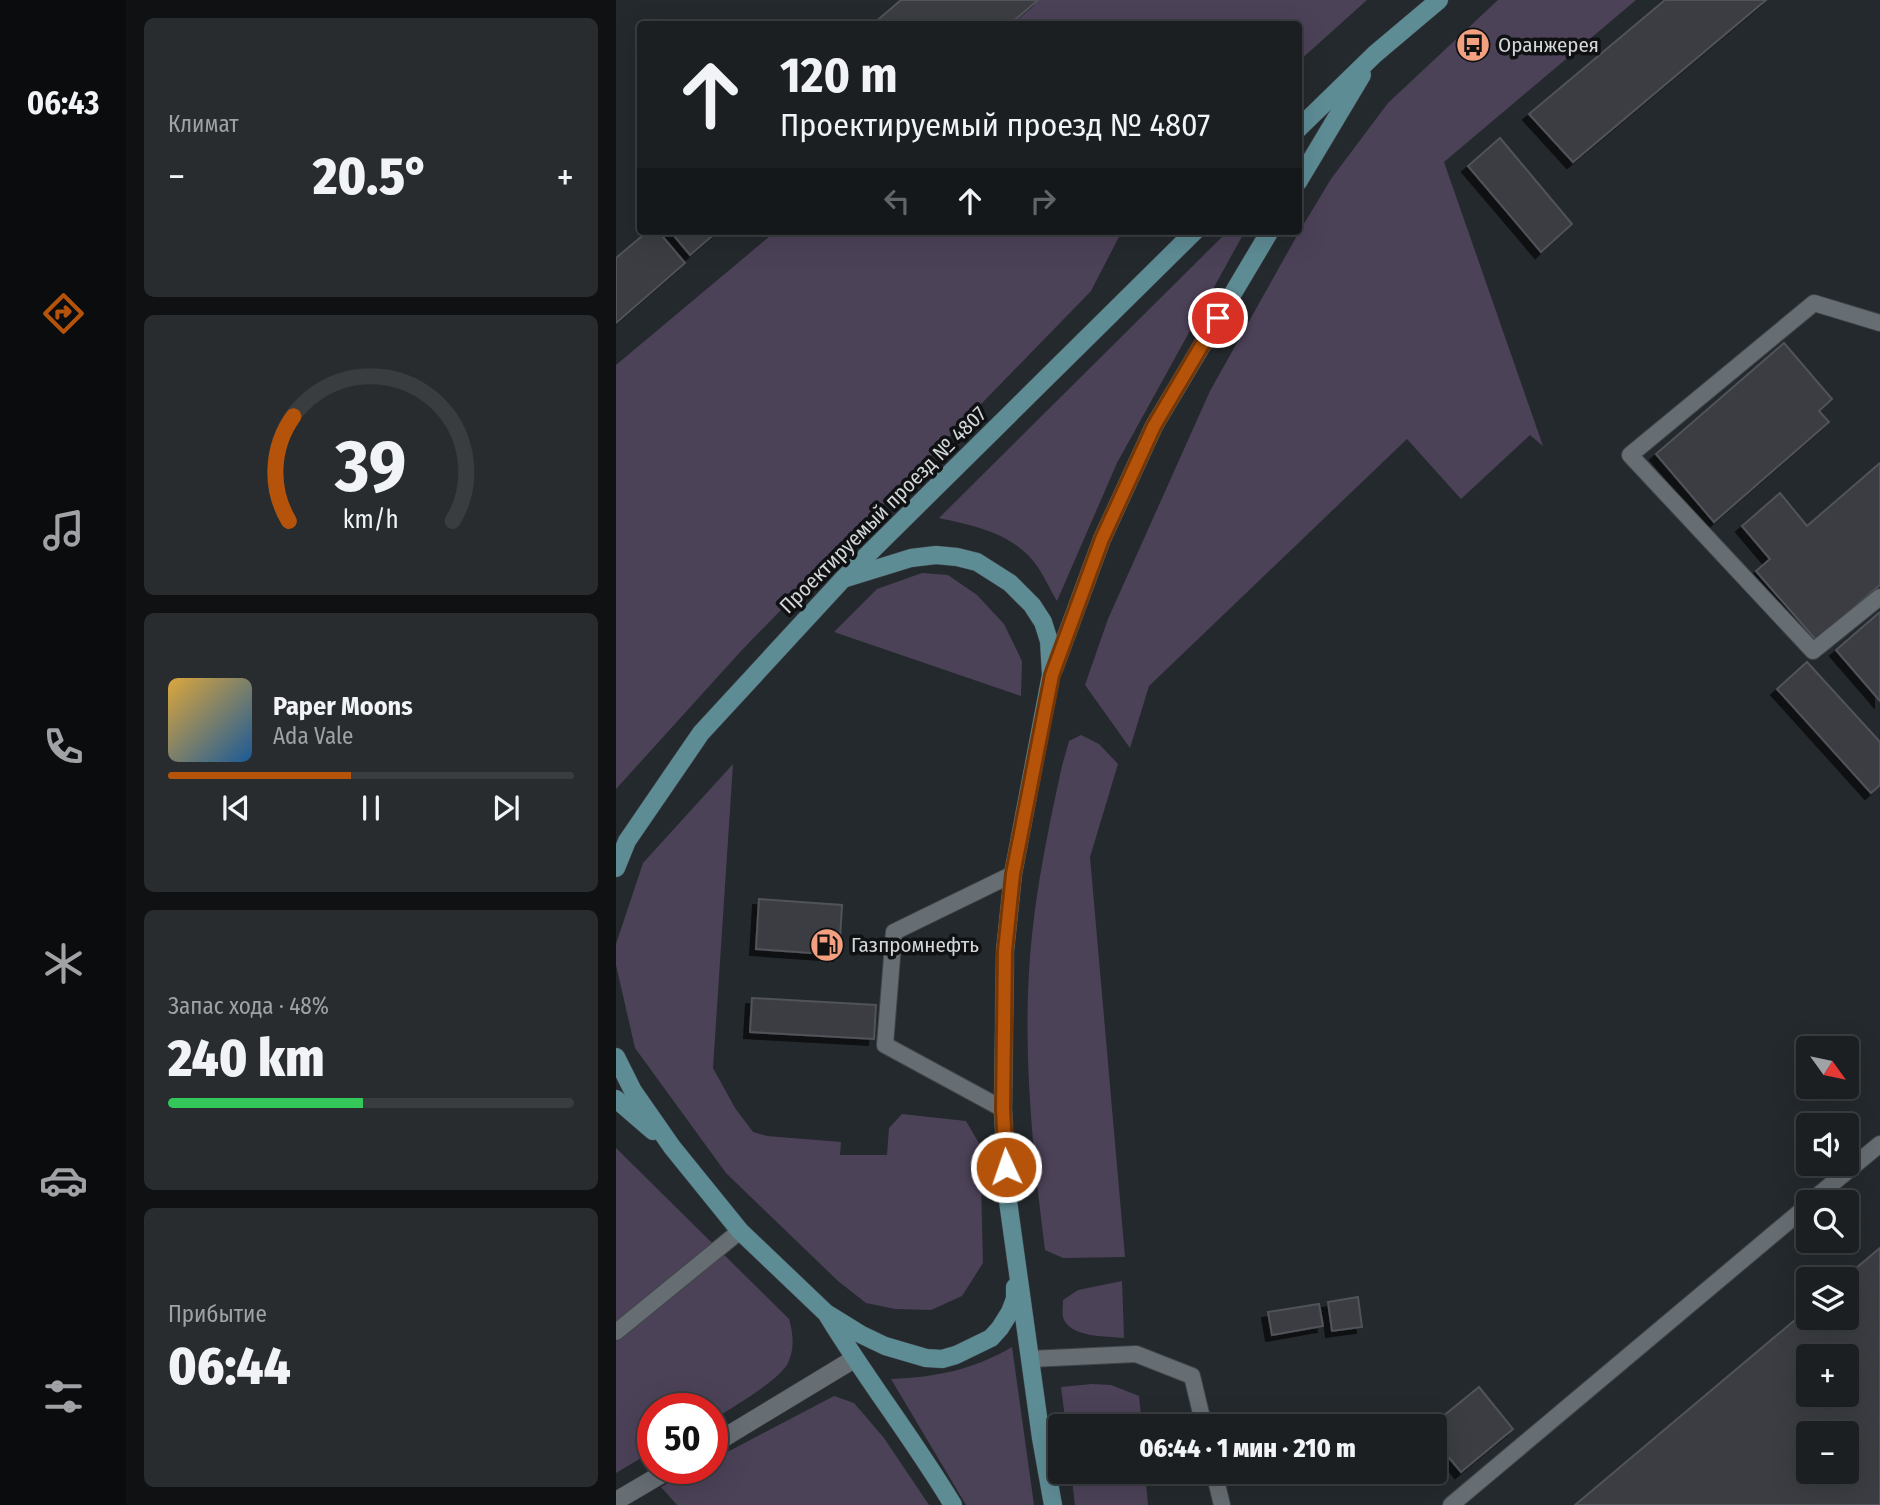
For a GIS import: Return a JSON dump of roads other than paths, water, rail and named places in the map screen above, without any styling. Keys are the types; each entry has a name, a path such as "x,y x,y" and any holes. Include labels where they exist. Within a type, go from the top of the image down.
{"main road":[{"path":"1302,125 1375,54 1439,0"},
{"path":"1302,175 1375,54"},
{"name":"Проектируемый проезд № 4807","path":"616,868 622,846 701,733 843,579 1191,235"},
{"path":"1053,1505 1007,1194 1003,1109 1005,951 1013,874 1052,675 1102,539 1154,426 1268,235"},
{"path":"843,579 911,558 936,555 977,562 1010,583 1032,605 1049,641 1052,675"},
{"path":"616,1057 633,1091 672,1147 740,1231 826,1313 953,1505"},
{"path":"616,1099 672,1147"},
{"path":"826,1313 885,1346 926,1358 942,1359 972,1349 991,1338 1000,1328 1014,1299 1017,1262"}],"street":[{"path":"728,1435 855,1359"},
{"path":"616,1501 645,1484"}],"lane":[{"path":"1880,323 1814,303 1630,455 1813,651 1880,597"},
{"path":"1003,1109 885,1045 894,932 1013,874"},
{"path":"1825,1190 1880,1144"},
{"path":"1451,1505 1796,1214"},
{"path":"616,1332 740,1231"},
{"path":"1030,1359 1136,1354 1192,1376 1200,1414"},
{"path":"1217,1484 1222,1505"}],"place":[{"name":"Оранжерея","path":"1473,45"},
{"name":"Газпромнефть","path":"827,945"}]}
